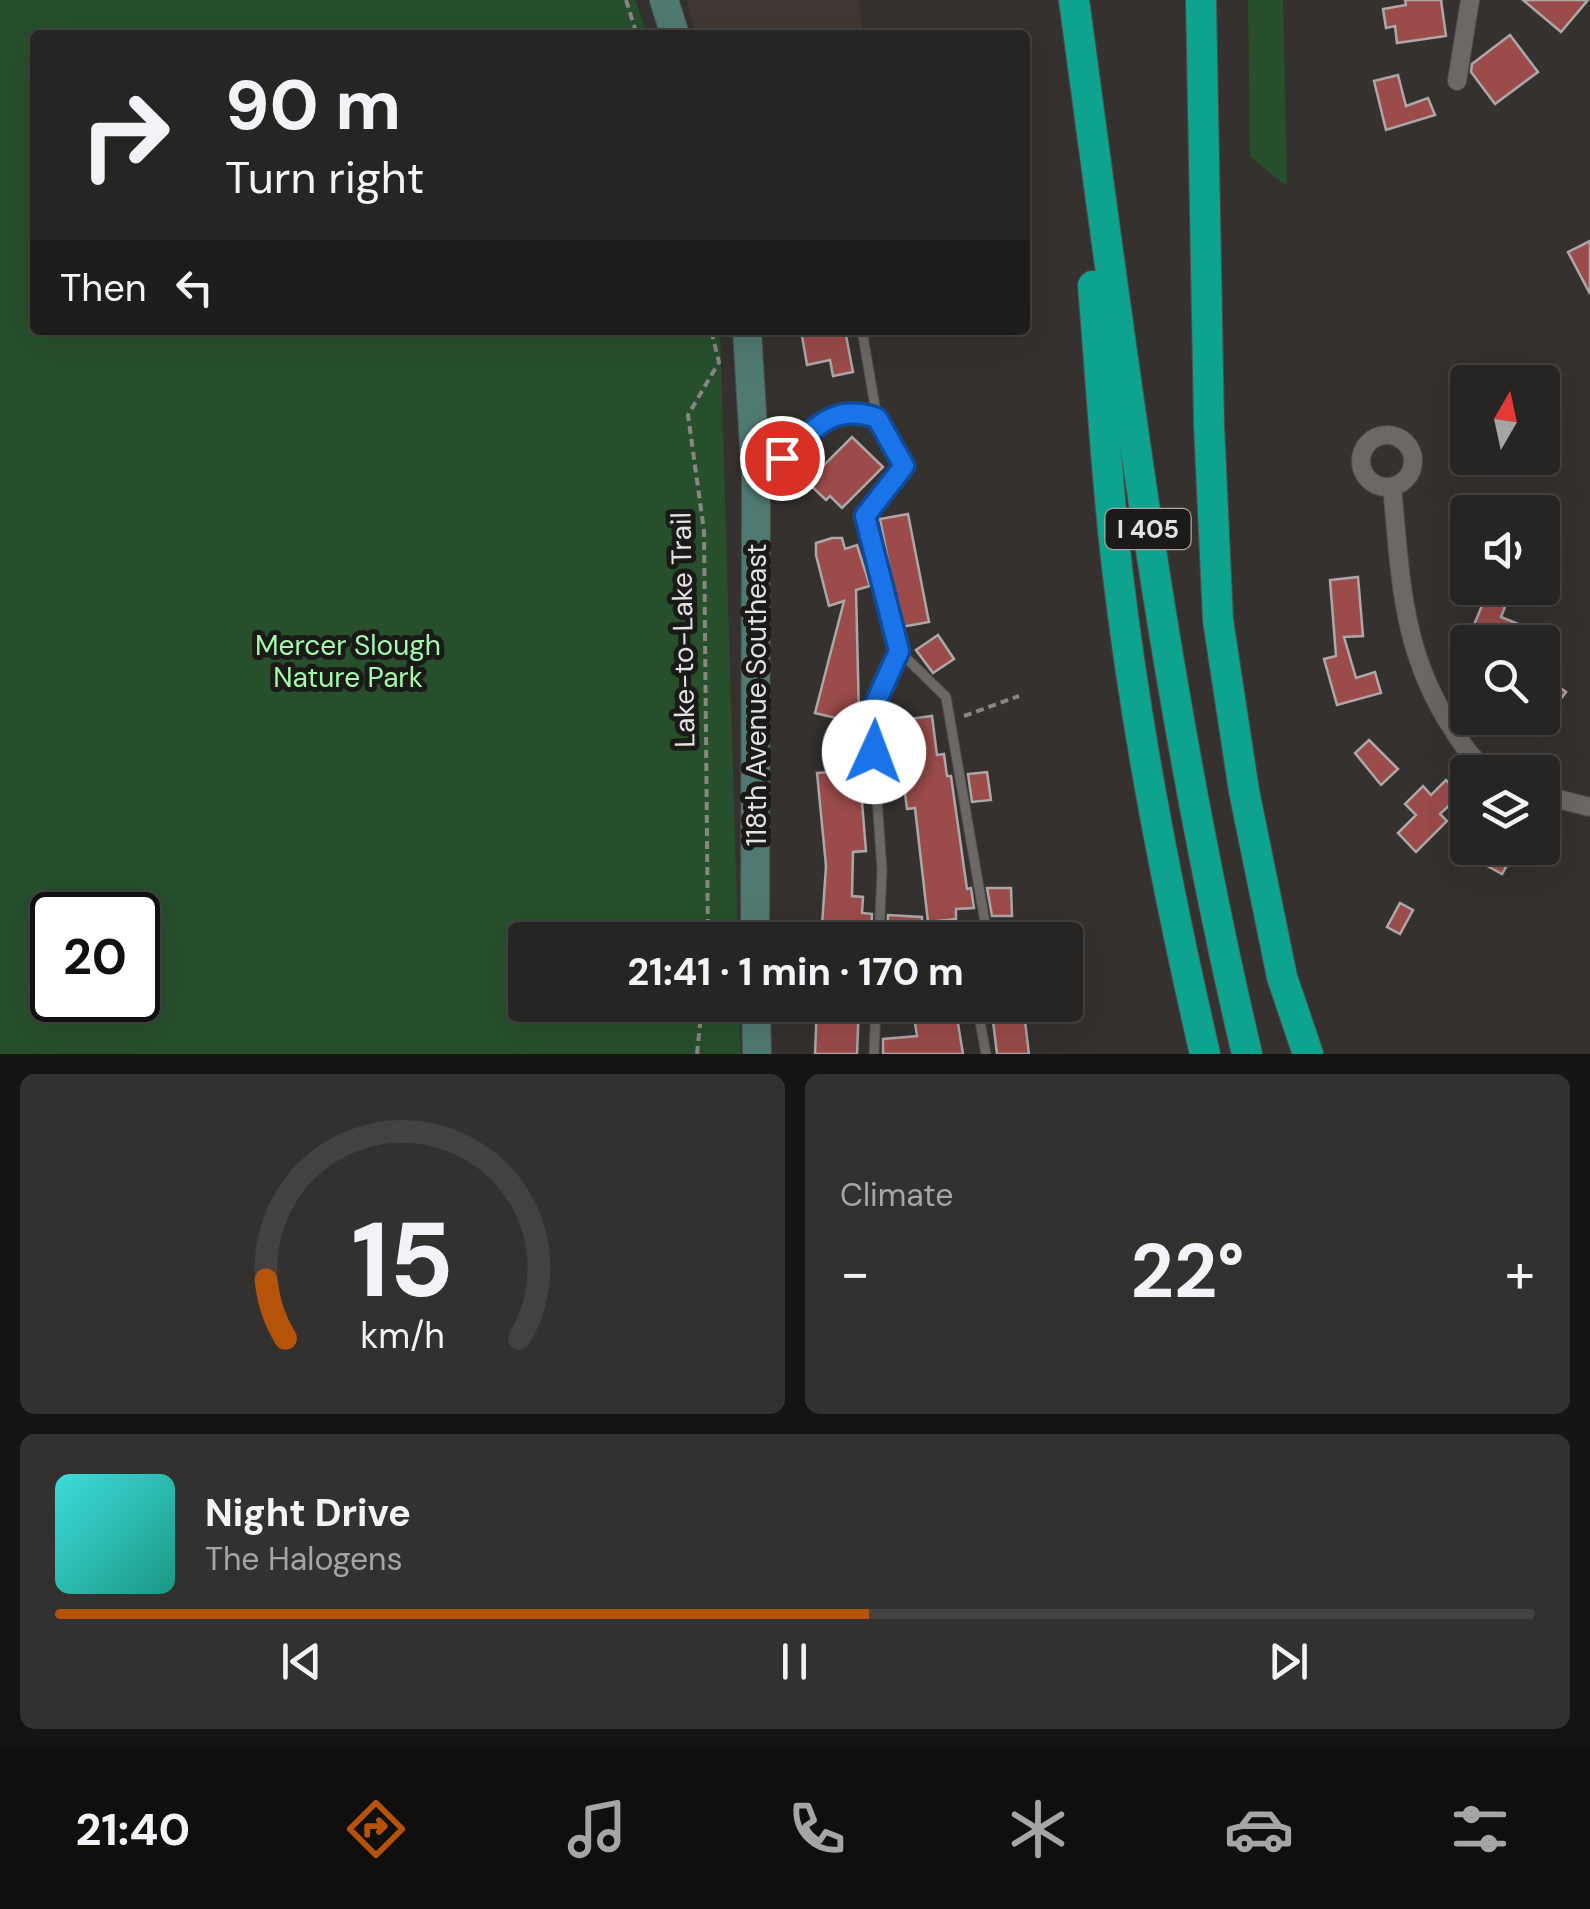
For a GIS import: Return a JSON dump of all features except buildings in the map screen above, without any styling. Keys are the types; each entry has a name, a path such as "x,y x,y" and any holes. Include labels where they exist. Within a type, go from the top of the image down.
{"highway":[{"path":"1074,0 1090,254 1117,566 1174,923 1205,1054"},
{"name":"I 405","path":"1074,0 1132,428 1185,766 1247,1054"},
{"name":"I 405","path":"1200,0 1209,424 1218,620 1244,791 1282,978 1308,1054"}],"street":[{"path":"664,0 673,30"},
{"path":"1458,82 1470,0"},
{"name":"118th Avenue Southeast","path":"747,335 756,480 755,922"},
{"path":"1392,487 1402,595 1420,672 1440,711 1475,755"},
{"path":"1560,800 1590,807"},
{"path":"756,1022 756,1054"}],"lane":[{"path":"863,335 877,418 904,466 865,516 899,651 946,697 985,922"},
{"path":"756,480 834,414 858,411 877,418"},
{"path":"880,922 882,870 871,713 899,651"},
{"path":"874,1054 875,1022"},
{"path":"980,1022 986,1054"}],"path":[{"path":"626,0 635,30"},
{"name":"Lake-to-Lake Trail","path":"708,922 704,532 688,415 719,362 713,335"},
{"path":"950,721 1019,696"},
{"path":"697,1054 700,1022"}],"shaded area":[{"path":"686,0 858,0 863,30 695,30"}],"green space":[{"name":"Mercer Slough Nature Park","path":"0,0 635,0 646,30 30,30 30,335 720,335 737,922 508,922 508,1022 740,1022 741,1054 0,1054"},
{"path":"1248,0 1283,0 1287,186 1250,157"}],"route":[{"path":"782,458 834,414 858,411 877,418 904,466 865,516 899,651 871,713 874,752"}]}
